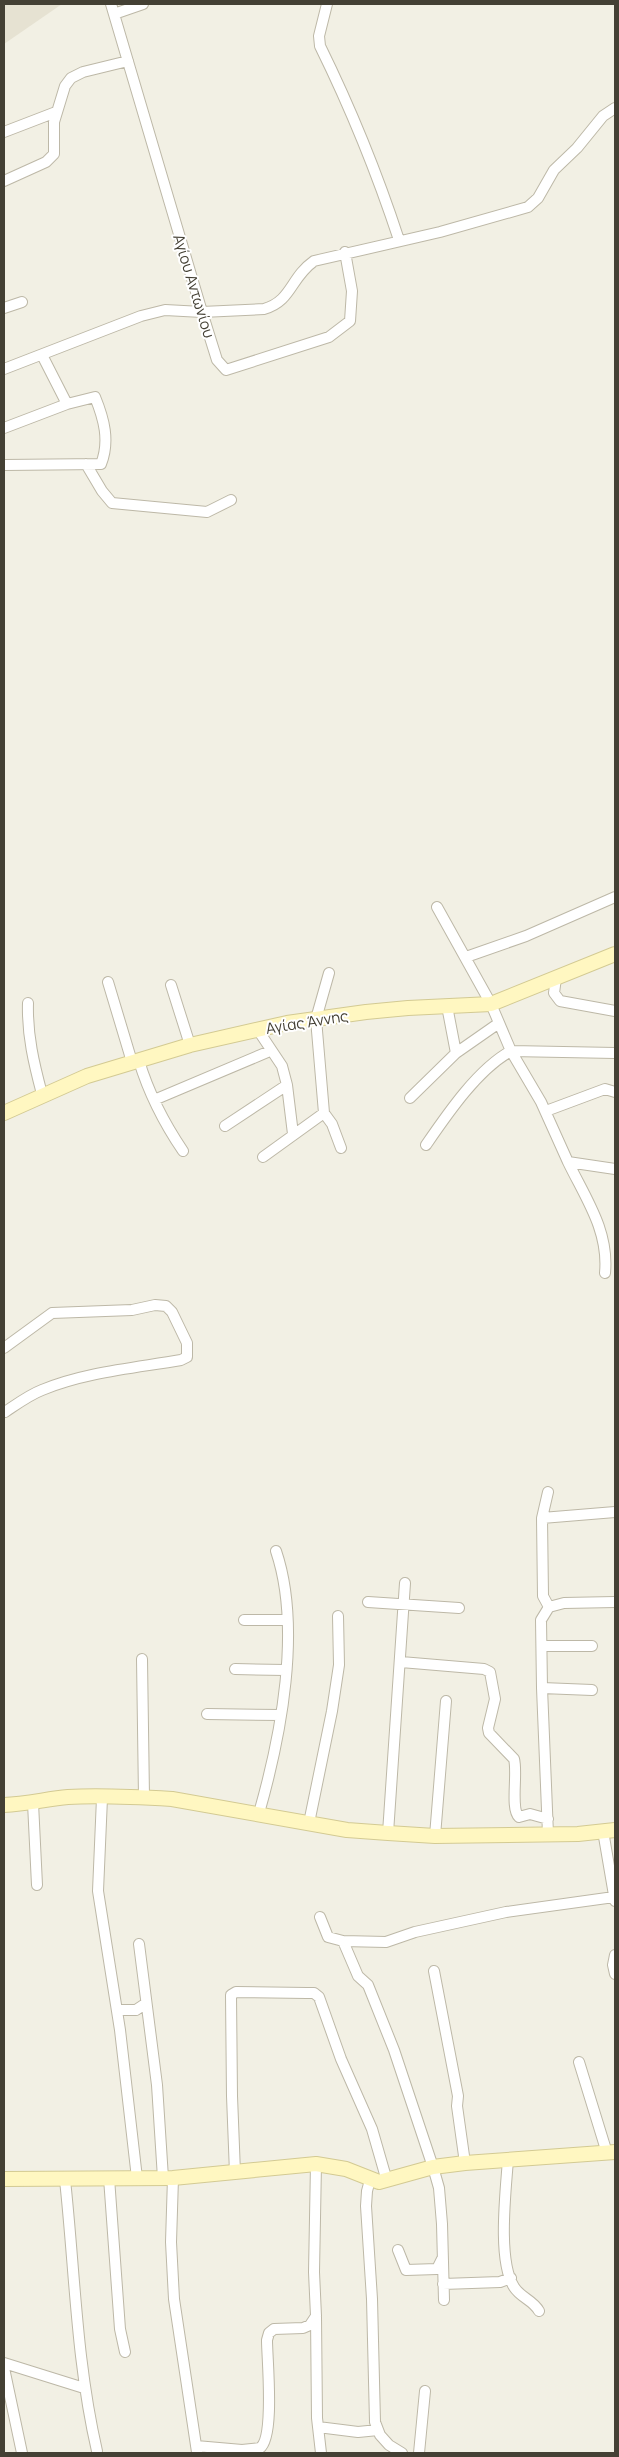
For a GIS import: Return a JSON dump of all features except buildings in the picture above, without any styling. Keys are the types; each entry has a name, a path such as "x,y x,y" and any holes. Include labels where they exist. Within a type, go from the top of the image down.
{"street":[{"path":"112,9 143,4"},
{"path":"327,4 319,36 320,46 345,97 378,176 398,240"},
{"name":"Αγίου Αντωνίου","path":"112,9 217,360 226,370 329,338 350,321 352,291 345,252"},
{"path":"4,181 46,162 54,154 54,122 56,112 65,86 71,78 83,72 128,62"},
{"path":"4,370 141,316 165,310 202,312 272,307 282,301 302,270 314,261 345,252 440,232 528,207 538,198 554,170 577,148 603,116 615,108"},
{"path":"4,132 56,112"},
{"path":"4,308 22,302"},
{"path":"42,355 67,404"},
{"path":"4,428 67,404 95,397 100,408 106,435 106,452 101,464 4,465"},
{"path":"86,464 102,491 112,503 207,512 231,500"},
{"path":"466,957 526,936 615,897"},
{"path":"437,906 491,1004 511,1051 546,1111 603,1235 607,1256 605,1273"},
{"name":"Αγίας Άννης","path":"4,1113 42,1094 87,1076 190,1045 316,1019 408,1008 491,1004 615,954"},
{"path":"329,973 316,1019 324,1113 332,1124 341,1148"},
{"path":"556,978 554,993 560,1001 615,1011"},
{"path":"108,982 136,1061 167,1128 183,1151"},
{"path":"171,985 190,1045"},
{"path":"28,1003 32,1054 42,1094"},
{"path":"447,1006 456,1053"},
{"path":"410,1098 456,1053 499,1023"},
{"path":"258,1030 282,1066 287,1086 293,1134"},
{"path":"154,1100 270,1050"},
{"path":"426,1145 480,1076 498,1058 511,1051 615,1053"},
{"path":"225,1126 287,1086"},
{"path":"546,1111 605,1090 615,1092"},
{"path":"263,1156 324,1113"},
{"path":"568,1162 615,1169"},
{"path":"4,1348 52,1313 132,1310 155,1305 166,1306 172,1312 187,1343 187,1356 181,1360 60,1383 40,1390 6,1412"},
{"path":"548,1492 542,1518 543,1596 549,1607"},
{"path":"542,1518 615,1512"},
{"path":"259,1813 272,1767 286,1670 284,1574 276,1551"},
{"path":"388,1834 405,1583"},
{"path":"368,1602 459,1608"},
{"path":"548,1834 542,1688 542,1615 549,1607 564,1604 615,1602"},
{"path":"309,1823 332,1711 339,1665 338,1616"},
{"path":"244,1620 286,1620"},
{"path":"542,1646 592,1646"},
{"path":"142,1659 144,1797"},
{"path":"401,1662 484,1669 490,1672 495,1699 488,1728 489,1733 514,1759 516,1798 514,1809 519,1817 530,1814 548,1819"},
{"path":"235,1669 286,1670"},
{"path":"542,1688 592,1690"},
{"path":"435,1836 446,1701"},
{"path":"207,1714 281,1715"},
{"path":"4,1805 33,1803 68,1797 144,1797 172,1799 347,1830 388,1834 435,1836 578,1834 609,1831 615,1899 506,1912 415,1932 386,1942 343,1941 328,1937 320,1917"},
{"path":"102,1798 98,1891 117,2010 137,2178"},
{"path":"33,1803 37,1886"},
{"path":"343,1941 358,1976 368,1985 394,2050 433,2167 438,2188 444,2300"},
{"path":"139,1944 168,2178 174,2299 196,2450 242,2450 260,2448 263,2445 269,2408 267,2340 269,2333 274,2329 303,2328 310,2325 316,2316"},
{"path":"615,1955 615,1974"},
{"path":"434,1971 458,2096 457,2106 466,2162"},
{"path":"235,2173 231,1995 236,1992 314,1993 319,1997 341,2059 372,2130 387,2181"},
{"path":"117,2010 136,2010 145,2004"},
{"path":"4,2179 168,2178 316,2164 346,2169 379,2182 433,2167 466,2162 611,2153 579,2062"},
{"path":"508,2159 504,2237 505,2254 510,2278 514,2286 524,2298 534,2303 538,2311"},
{"path":"316,2164 314,2272 318,2427 321,2453"},
{"path":"109,2178 120,2329 125,2352"},
{"path":"65,2180 84,2388 97,2451"},
{"path":"370,2180 366,2191 366,2206 372,2299 375,2422 380,2436 389,2445 402,2452 422,2453 425,2391"},
{"path":"398,2250 406,2270 437,2269 442,2258"},
{"path":"443,2284 500,2282 510,2278"},
{"path":"4,2363 84,2388"},
{"path":"4,2368 22,2453"},
{"path":"318,2427 358,2432 378,2430"}],"shaded area":[{"path":"4,4 62,4 4,44"}]}
